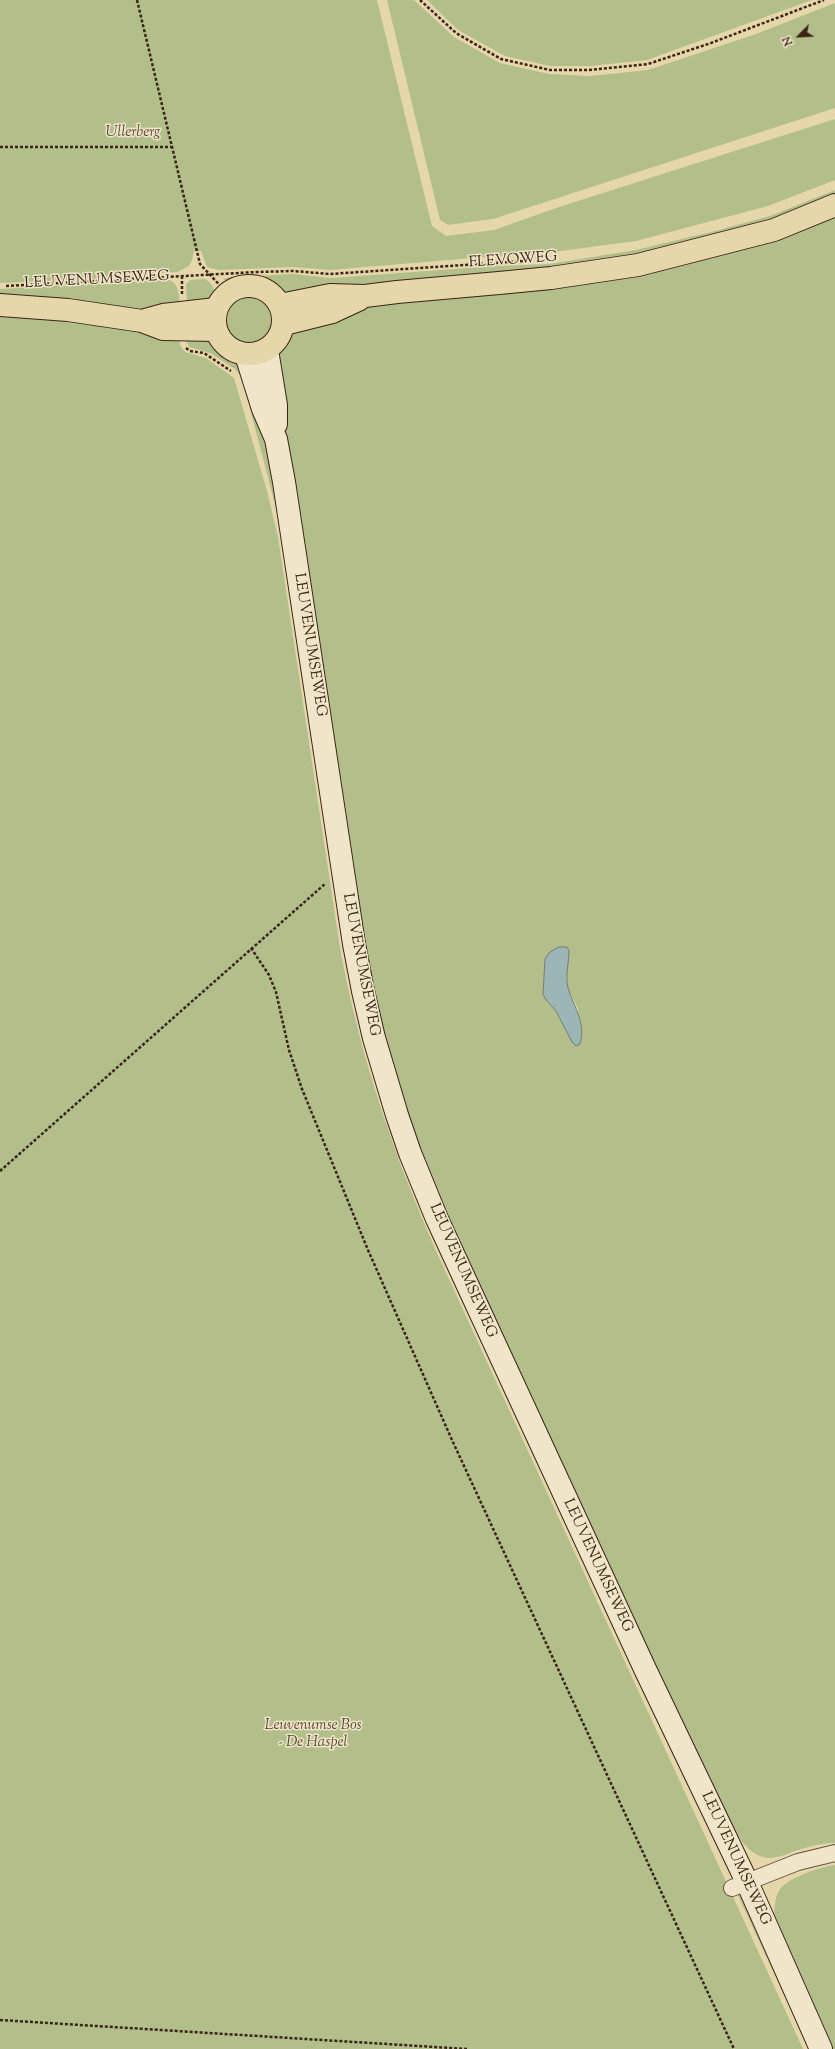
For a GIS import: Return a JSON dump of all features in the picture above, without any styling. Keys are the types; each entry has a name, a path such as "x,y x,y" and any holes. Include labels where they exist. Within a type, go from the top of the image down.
{"main road":[{"name":"FLEVOWEG","path":"282,314 332,312 365,296 551,278 638,265 774,230 835,205"},
{"path":"256,286 266,290 282,314 281,334 275,343 267,350 257,354 246,355 230,350 219,338 220,311 236,288 256,286"},
{"name":"LEUVENUMSEWEG","path":"0,305 68,310 142,321 163,329 182,321 220,311"},
{"name":"LEUVENUMSEWEG","path":"267,350 276,405 276,440 299,579 354,944 374,1038 410,1153 437,1219 645,1668 740,1885 821,2049"},
{"name":"LEUVENUMSEWEG","path":"246,355 263,409 276,440"}],"street":[{"path":"740,1885 798,1862 835,1853"}],"path":[{"path":"136,0 200,264 209,274 220,311"},
{"path":"420,0 456,33 501,59 550,70 590,70 648,64 712,43 824,0"},
{"path":"0,147 171,147"},
{"name":"FLEVOWEG","path":"182,277 209,274 293,271 330,274 525,260"},
{"name":"LEUVENUMSEWEG","path":"0,286 135,278 182,277 182,340 185,347 190,351 204,353 234,374"},
{"path":"0,1171 342,868"},
{"path":"251,948 269,976 276,992 289,1050 302,1089 368,1250 452,1440 734,2049"},
{"path":"0,2020 467,2049"}],"green space":[{"name":"Ullerberg","path":"0,0 377,0 432,226 446,236 494,230 559,207 835,119 835,180 768,206 636,241 546,253 330,270 293,267 219,270 207,267 201,251 194,251 189,266 177,272 135,274 104,278 0,283"},
{"path":"387,0 414,0 454,37 500,63 549,74 590,76 648,70 756,34 835,3 835,108 493,219 448,225 440,220"},
{"path":"427,0 812,0 647,60 590,66 550,66 505,56 458,30"},
{"path":"835,190 835,195 772,221 638,256 550,270 283,295 268,285 260,282 247,280 230,282 223,279 232,277 293,274 331,278 496,266 549,264 636,250 715,231 770,216"},
{"path":"835,214 835,1843 809,1847 770,1858 757,1855 752,1852 735,1831 691,1739 625,1609 417,1151 369,988 276,382 276,352 294,328 359,309","holes":["545,959 567,976 567,987 578,1009 572,1042 556,1011 546,1001 543,994"]},
{"path":"205,279 213,288 215,293 214,299 187,307 186,284 190,280"},
{"path":"169,280 175,284 177,288 180,307 140,309 0,296 0,289"},
{"path":"245,298 253,298 265,304 271,316 271,324 265,336 253,342 245,342 233,336 227,324 227,316 233,304"},
{"name":"Leuvenumse Bos - De Haspel","path":"0,314 95,324 140,332 179,335 180,345 185,352 206,358 234,378 267,491 278,537 340,948 358,1030 381,1109 409,1186 442,1264 803,2049 0,2049"},
{"path":"210,339 226,354 238,362 268,449 283,535 242,378 235,369 210,353 189,347 186,340"},
{"path":"835,1865 835,2049 830,2049 774,1913 777,1895 780,1889 791,1880 806,1873"},
{"path":"737,1888 812,2049 809,2049 735,1889"}],"water":[{"path":"559,947 567,947 569,951 567,983 582,1029 580,1044 576,1046 572,1042 556,1011 546,1000 543,994 545,959 549,953"}]}
